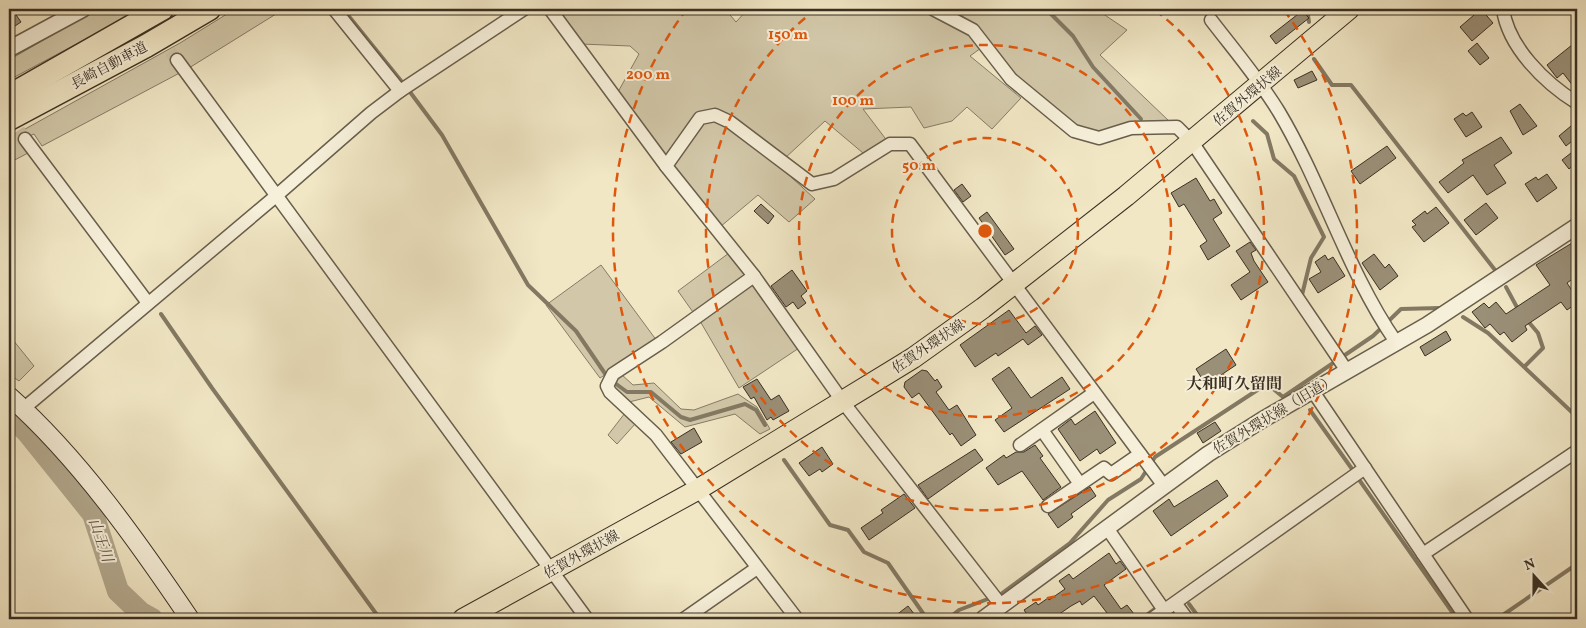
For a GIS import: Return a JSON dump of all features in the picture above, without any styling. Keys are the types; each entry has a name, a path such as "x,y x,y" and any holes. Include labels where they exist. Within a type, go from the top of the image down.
{"highway":[{"name":"長崎自動車道","path":"9,96 132,28 162,9"},
{"name":"長崎自動車道","path":"9,119 146,46 208,9"}],"main road":[{"name":"佐賀外環状線","path":"464,619 697,490 913,358 1013,284 1192,142 1349,9"},
{"path":"9,396 65,452 160,574 190,619"}],"street":[{"path":"9,49 83,9"},
{"path":"334,9 400,91"},
{"path":"23,409 276,196 371,113 400,91 524,9"},
{"path":"550,9 666,166 754,276 843,402 1002,605"},
{"path":"933,9 973,30 1010,79 1074,130 1099,138 1131,128 1176,127 1192,142 1341,362"},
{"path":"1503,9 1505,23 1523,53 1564,95 1577,102"},
{"path":"1211,20 1261,84 1279,113 1344,250 1388,331"},
{"path":"177,60 587,619"},
{"path":"666,166 700,118 715,115 730,122 812,184 834,178 890,144 910,144 1159,480"},
{"path":"25,139 148,304"},
{"name":"佐賀外環状線（旧道）","path":"983,619 1107,528 1159,480 1215,449 1312,390 1341,362 1388,331 1505,276 1577,226"},
{"path":"754,276 662,342 613,374 607,386 610,392 656,435 797,619"},
{"path":"1312,390 1467,619"},
{"path":"1020,445 1094,393"},
{"path":"1042,430 1080,484"},
{"path":"1423,554 1577,451"},
{"path":"1048,506 1104,468 1111,474 1142,457"},
{"path":"1152,619 1176,604 1365,468"},
{"path":"1107,528 1164,610"},
{"path":"684,619 757,568"},
{"path":"1176,604 1187,619"}],"shaded area":[{"path":"97,9 142,9 9,80 9,60"},
{"path":"235,9 284,9 189,68 42,146 34,134 21,140 28,153 9,163 9,138 180,43"},
{"path":"558,9 725,9 736,22 748,9 923,9 971,35 981,48 970,56 1021,98 992,129 967,107 952,121 924,128 911,107 863,109 888,142 863,153 825,121 784,159 727,118 815,199 789,222 758,195 720,227 618,92 639,54 630,46 581,44"},
{"path":"948,9 1096,9 1127,30 1100,55 1169,121 1103,133 1098,133 1072,123 1030,91 1007,68 971,23"},
{"path":"729,253 747,278 695,315 678,291"},
{"path":"601,265 657,341 600,378 546,305"},
{"path":"751,283 799,348 739,388 700,321"},
{"path":"9,339 13,340 34,366 19,381 9,374"},
{"path":"621,374 633,385 654,383 681,409 694,410 738,394 757,407 770,429 760,434 735,414 685,427 649,397 629,402 611,389"},
{"path":"625,413 636,423 617,444 608,435"}],"building":[{"path":"9,9 12,9 21,22 9,30"},
{"path":"1481,9 1493,23 1472,41 1460,27"},
{"path":"1302,11 1309,18 1276,44 1270,36"},
{"path":"1577,41 1577,91 1563,73 1557,78 1547,65"},
{"path":"1477,43 1489,58 1480,65 1468,51"},
{"path":"1312,71 1317,80 1298,88 1294,80"},
{"path":"1520,104 1537,126 1523,135 1510,111"},
{"path":"1472,112 1482,127 1466,137 1454,119 1463,113 1466,116"},
{"path":"1577,121 1577,137 1566,146 1559,136"},
{"path":"1501,137 1512,153 1494,165 1506,183 1487,195 1473,175 1448,193 1439,182 1464,163 1462,160"},
{"path":"1387,146 1396,158 1360,184 1351,171"},
{"path":"1571,153 1577,162 1569,169 1562,160"},
{"path":"1547,174 1557,188 1537,202 1525,184 1536,177 1538,180"},
{"path":"1196,178 1210,201 1214,199 1222,213 1213,219 1230,246 1208,260 1200,246 1207,241 1184,204 1179,207 1171,193"},
{"path":"962,184 971,196 963,202 954,190"},
{"path":"1486,203 1498,218 1476,235 1464,220"},
{"path":"761,204 774,216 768,224 754,211"},
{"path":"1436,207 1449,223 1424,242 1412,227 1416,225 1412,221 1425,211 1427,214"},
{"path":"987,212 1014,249 1005,255 979,218"},
{"path":"1577,240 1577,267 1571,271 1575,277 1567,283 1577,298 1577,303 1567,310 1561,302 1525,326 1527,330 1512,342 1504,332 1500,335 1490,324 1485,328 1472,312 1484,303 1489,308 1496,302 1506,314 1550,285 1536,265"},
{"path":"1250,242 1256,250 1251,253 1254,261 1268,282 1241,300 1231,285 1250,272 1236,251"},
{"path":"1374,254 1385,268 1389,264 1398,276 1380,290 1362,263"},
{"path":"1325,255 1328,260 1333,257 1345,276 1318,293 1309,279 1321,272 1315,262"},
{"path":"792,270 807,291 801,296 806,303 798,309 793,302 786,307 771,286"},
{"path":"1009,310 1026,333 1035,326 1042,335 1028,345 1023,339 998,356 996,353 975,367 960,345"},
{"path":"1446,331 1451,340 1425,356 1420,347"},
{"path":"1226,349 1236,365 1206,385 1196,369"},
{"path":"1009,367 1031,398 1062,377 1070,389 1004,432 995,420 1012,408 992,379"},
{"path":"922,370 927,371 935,381 937,379 942,387 936,392 949,410 957,405 976,435 961,446 952,433 950,435 919,393 912,398 904,387 905,382"},
{"path":"757,379 771,400 779,395 789,411 773,420 771,417 767,420 754,397 751,399 743,387"},
{"path":"1095,411 1116,443 1100,454 1097,449 1080,461 1058,429 1071,419 1075,425"},
{"path":"1215,422 1221,431 1203,443 1197,433"},
{"path":"694,428 702,442 681,454 671,442"},
{"path":"1035,445 1043,456 1040,458 1061,487 1043,500 1022,471 998,485 986,468 1004,455 1006,458 1016,452 1024,452"},
{"path":"822,447 833,464 822,472 820,469 809,476 799,463"},
{"path":"975,449 983,460 928,499 918,485"},
{"path":"1217,480 1228,496 1171,536 1153,511 1169,499 1174,507"},
{"path":"1090,487 1096,496 1071,514 1073,517 1058,528 1048,514"},
{"path":"904,494 915,508 869,540 861,528 883,513 881,510"},
{"path":"1109,553 1116,564 1120,561 1126,569 1104,585 1121,609 1127,605 1138,619 1099,619 1107,613 1094,596 1082,605 1080,601 1052,619 1030,619 1024,610 1036,602 1038,605 1048,598 1049,600 1065,589 1059,581 1069,574 1073,579"},
{"path":"908,606 918,619 891,619"}],"waterway":[{"path":"48,9 54,9"},
{"path":"343,9 402,82"},
{"path":"1046,9 1073,36 1093,67 1141,119"},
{"path":"1307,9 1309,22"},
{"path":"1314,59 1332,85 1351,85 1495,270"},
{"path":"410,92 442,135 528,285 576,331 608,378 627,392 651,392 681,417 690,420 745,404 756,410 765,425"},
{"path":"1253,121 1267,134 1274,159 1294,176 1324,237 1311,258 1302,295"},
{"path":"1506,287 1519,311"},
{"path":"948,619 959,610 1001,594 1070,543 1108,500 1141,479 1155,457 1262,387 1271,387 1283,397 1373,336 1401,309 1439,308"},
{"path":"161,314 212,388 380,619"},
{"path":"1463,317 1488,333 1577,417"},
{"path":"1525,366 1543,348 1538,333 1527,320"},
{"path":"1310,410 1352,469"},
{"name":"山王川","path":"9,414 28,433 93,514 118,591 141,613 152,619"},
{"path":"784,460 830,525 848,530 864,552 888,563 927,619"},
{"path":"1360,481 1457,619"},
{"path":"1497,619 1577,564"},
{"path":"1189,604 1200,619"},
{"path":"1141,619 1156,608"}],"tunnel":[{"path":"137,9 177,60"},
{"path":"9,115 25,139"}],"district":[{"name":"大和町久留間","path":"1234,383"}]}
